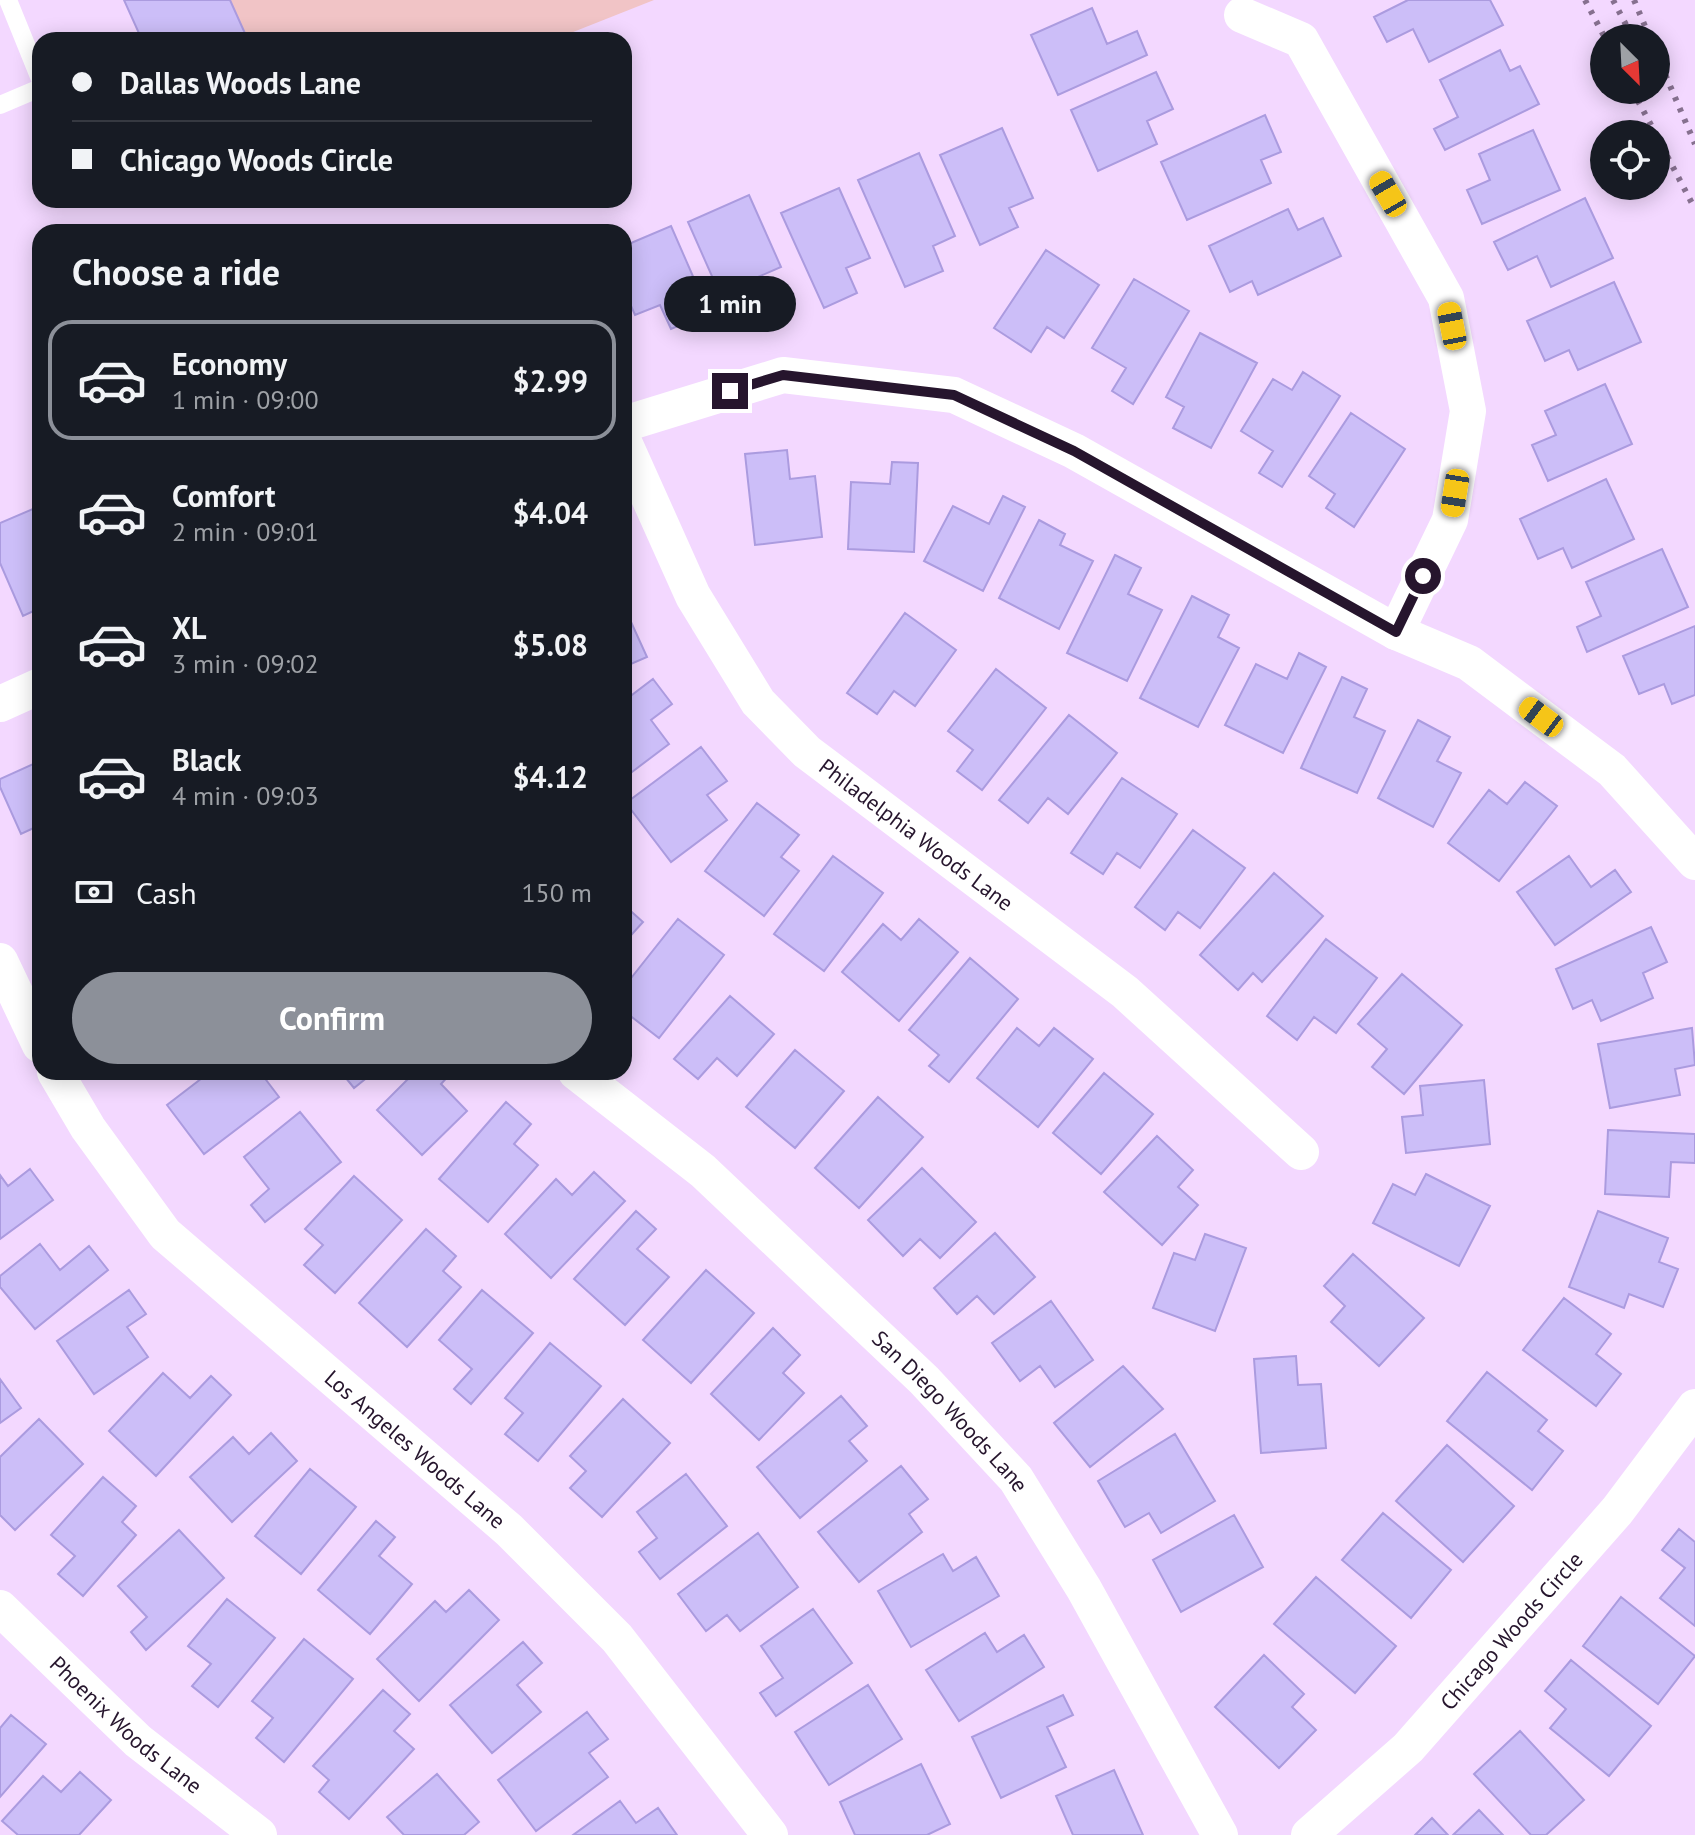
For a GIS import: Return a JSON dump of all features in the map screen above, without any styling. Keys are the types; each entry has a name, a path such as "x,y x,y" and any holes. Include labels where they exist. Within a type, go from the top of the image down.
{"street":[{"path":"1242,15 1301,40 1446,298 1468,411 1450,520 1396,632"},
{"path":"632,422 783,375 954,395 1074,451 1396,632 1469,663 1612,770 1695,862"},
{"name":"Philadelphia Woods Lane","path":"632,460 693,596 758,702 807,752 1125,992 1301,1152"},
{"path":"0,704 32,690"},
{"path":"0,961 32,1028"},
{"name":"Los Angeles Woods Lane","path":"60,1080 88,1128 165,1234 509,1530 617,1638 770,1835"},
{"name":"San Diego Woods Lane","path":"586,1080 703,1171 924,1380 1016,1479 1084,1589 1220,1835"},
{"name":"Chicago Woods Circle","path":"1309,1835 1408,1748 1617,1511 1695,1407"},
{"name":"Phoenix Woods Lane","path":"0,1608 138,1741 259,1835"}],"lane":[{"path":"8,0 32,59"},
{"path":"0,105 32,91"}],"shaded area":[{"path":"221,0 654,0 573,32 244,32"}],"building":[{"path":"124,0 230,0 244,32 138,32"},
{"path":"1408,0 1490,0 1503,25 1429,62 1413,29 1387,42 1374,17"},
{"path":"1092,8 1107,44 1137,31 1147,55 1058,95 1031,35"},
{"path":"1500,50 1510,71 1520,66 1539,104 1445,150 1434,129 1458,117 1440,80"},
{"path":"1156,72 1173,109 1147,121 1157,144 1098,171 1071,110"},
{"path":"1265,115 1281,152 1261,160 1271,183 1187,220 1161,162"},
{"path":"1002,128 1033,198 1009,208 1018,227 980,245 940,155"},
{"path":"1533,130 1560,190 1482,224 1467,190 1490,180 1479,154"},
{"path":"919,153 955,236 933,246 943,271 905,287 858,180"},
{"path":"839,188 870,258 846,268 857,293 824,308 781,213"},
{"path":"749,195 781,267 758,277 768,300 730,317 688,222"},
{"path":"1585,198 1613,258 1551,287 1537,256 1508,270 1494,242"},
{"path":"1288,209 1298,230 1323,218 1341,256 1258,295 1252,281 1230,292 1209,246"},
{"path":"671,226 709,313 671,329 660,305 635,315 632,308 632,243"},
{"path":"1046,250 1099,285 1064,338 1047,327 1031,352 994,328"},
{"path":"1134,279 1189,311 1133,404 1112,391 1126,368 1092,348"},
{"path":"1614,282 1641,342 1578,370 1569,350 1545,361 1527,321"},
{"path":"1200,333 1257,363 1211,448 1173,428 1184,407 1166,397"},
{"path":"1303,372 1340,396 1282,487 1259,473 1273,451 1241,431 1273,379 1292,390"},
{"path":"1605,384 1632,444 1548,481 1532,445 1556,435 1545,411"},
{"path":"1351,413 1405,449 1354,527 1326,508 1335,494 1309,476"},
{"path":"787,450 790,479 815,476 822,537 755,545 745,454"},
{"path":"892,462 918,463 914,552 848,549 851,482 890,484"},
{"path":"1606,479 1634,539 1572,568 1563,548 1538,559 1520,519"},
{"path":"1003,496 1025,507 983,591 924,561 953,506 989,524"},
{"path":"32,509 32,612 23,616 0,563 0,523"},
{"path":"1039,520 1065,534 1060,545 1093,561 1059,629 999,598"},
{"path":"1662,549 1688,607 1587,652 1577,627 1601,616 1586,582"},
{"path":"1115,555 1141,568 1128,594 1162,610 1127,681 1067,653"},
{"path":"1192,596 1229,615 1218,637 1239,648 1198,727 1140,698"},
{"path":"905,613 956,650 915,706 894,691 877,714 847,693"},
{"path":"632,624 647,657 632,664"},
{"path":"1695,626 1695,695 1672,704 1664,684 1639,694 1623,656"},
{"path":"1299,653 1326,667 1283,753 1225,725 1256,664 1287,679"},
{"path":"996,669 1046,708 982,790 957,771 973,750 948,731"},
{"path":"1342,677 1367,689 1354,717 1385,731 1357,793 1301,768"},
{"path":"653,679 672,704 651,720 669,744 632,772 632,695"},
{"path":"1069,715 1117,753 1068,814 1048,798 1028,823 999,800"},
{"path":"1418,720 1450,737 1437,761 1461,773 1433,827 1378,798"},
{"path":"701,747 727,781 707,795 727,820 671,862 632,811 632,799"},
{"path":"32,765 32,829 21,834 0,787 0,779"},
{"path":"1122,778 1177,814 1140,868 1117,853 1103,874 1071,853"},
{"path":"1525,782 1557,806 1499,881 1448,843 1489,790 1507,804"},
{"path":"757,803 799,835 781,857 799,871 764,916 705,871"},
{"path":"1193,830 1245,868 1200,928 1178,912 1165,930 1135,907"},
{"path":"833,856 883,893 824,971 774,934"},
{"path":"1569,856 1591,887 1615,870 1631,892 1555,945 1517,892"},
{"path":"1274,873 1323,916 1262,982 1253,973 1238,990 1200,955"},
{"path":"632,912 643,922 632,934"},
{"path":"678,919 724,955 659,1038 632,1017 632,977"},
{"path":"919,919 958,952 899,1021 842,972 883,924 901,940"},
{"path":"1651,927 1667,962 1643,973 1653,998 1601,1021 1592,1000 1573,1009 1556,969"},
{"path":"1326,939 1377,978 1336,1033 1314,1017 1297,1040 1267,1016"},
{"path":"970,958 1018,999 949,1082 929,1066 939,1055 909,1030"},
{"path":"1402,974 1462,1025 1404,1094 1372,1067 1387,1049 1358,1024"},
{"path":"730,996 774,1034 737,1076 717,1058 698,1079 674,1059"},
{"path":"1017,1028 1039,1046 1054,1028 1093,1059 1038,1127 977,1078"},
{"path":"1692,1028 1695,1065 1675,1069 1680,1095 1610,1108 1598,1044"},
{"path":"795,1050 844,1091 795,1148 746,1107"},
{"path":"1104,1073 1153,1114 1101,1174 1053,1133"},
{"path":"200,1080 266,1080 279,1097 204,1154 167,1105"},
{"path":"348,1080 364,1080 354,1088"},
{"path":"407,1080 445,1080 441,1084 467,1111 422,1155 377,1110"},
{"path":"1484,1080 1490,1144 1406,1153 1402,1117 1423,1115 1420,1086"},
{"path":"878,1097 923,1137 859,1208 815,1168"},
{"path":"506,1102 531,1124 514,1144 538,1165 488,1222 439,1179"},
{"path":"300,1112 341,1162 265,1222 251,1205 269,1189 244,1157"},
{"path":"1608,1130 1695,1134 1695,1163 1671,1162 1669,1197 1605,1194"},
{"path":"1157,1136 1193,1170 1178,1187 1198,1205 1162,1245 1104,1192"},
{"path":"922,1168 976,1222 940,1258 920,1239 903,1256 868,1220"},
{"path":"30,1169 53,1200 0,1239 0,1175 8,1186"},
{"path":"594,1172 625,1201 551,1278 505,1234 556,1179 572,1195"},
{"path":"1426,1174 1490,1206 1459,1266 1373,1223 1393,1184 1415,1195"},
{"path":"354,1176 402,1220 335,1293 304,1265 323,1245 305,1229"},
{"path":"636,1211 656,1229 637,1249 669,1277 625,1325 574,1279"},
{"path":"1598,1211 1668,1238 1659,1262 1678,1269 1663,1307 1629,1294 1624,1308 1569,1287"},
{"path":"426,1229 456,1256 443,1271 461,1287 407,1347 359,1303"},
{"path":"995,1233 1035,1277 994,1314 977,1296 957,1314 934,1288"},
{"path":"1205,1234 1246,1248 1215,1331 1153,1308 1174,1253 1195,1260"},
{"path":"40,1244 60,1270 89,1246 108,1270 35,1329 0,1287 0,1276"},
{"path":"1353,1254 1424,1318 1379,1366 1331,1322 1345,1306 1324,1286"},
{"path":"706,1270 754,1313 691,1383 643,1340"},
{"path":"129,1290 146,1314 127,1327 148,1357 94,1394 57,1341"},
{"path":"482,1290 533,1333 471,1404 454,1389 472,1369 439,1340"},
{"path":"1564,1298 1611,1334 1596,1354 1621,1374 1596,1406 1523,1350"},
{"path":"1051,1301 1093,1360 1055,1387 1040,1366 1020,1381 992,1343"},
{"path":"773,1328 800,1355 783,1373 804,1393 759,1440 711,1394"},
{"path":"550,1343 601,1386 538,1461 505,1434 523,1413 505,1398"},
{"path":"1296,1356 1298,1385 1321,1384 1326,1448 1261,1453 1254,1359"},
{"path":"1123,1366 1163,1409 1090,1467 1054,1423"},
{"path":"1487,1372 1547,1420 1538,1431 1563,1451 1532,1490 1447,1421"},
{"path":"163,1373 190,1398 211,1376 231,1395 156,1476 109,1431"},
{"path":"0,1379 21,1408 0,1423"},
{"path":"841,1396 867,1426 849,1441 867,1461 800,1518 757,1467"},
{"path":"623,1399 670,1443 602,1517 570,1488 586,1471 570,1456"},
{"path":"39,1419 83,1464 15,1530 0,1515 0,1457"},
{"path":"271,1433 297,1461 232,1522 190,1477 233,1437 249,1454"},
{"path":"1175,1434 1215,1501 1161,1533 1149,1513 1125,1527 1098,1481"},
{"path":"1447,1445 1514,1506 1463,1562 1396,1501"},
{"path":"901,1466 928,1499 909,1514 922,1532 859,1582 818,1532"},
{"path":"310,1469 356,1507 301,1574 255,1536"},
{"path":"686,1474 727,1526 660,1579 639,1552 657,1538 637,1512"},
{"path":"103,1477 136,1506 122,1522 136,1535 83,1596 58,1574 75,1556 51,1535"},
{"path":"1383,1513 1451,1570 1411,1618 1342,1560"},
{"path":"1234,1515 1263,1567 1181,1612 1153,1560"},
{"path":"376,1521 395,1537 379,1556 412,1584 370,1634 318,1590"},
{"path":"1679,1529 1695,1542 1695,1626 1660,1598 1685,1568 1662,1550"},
{"path":"179,1530 224,1578 146,1650 131,1632 147,1617 118,1586"},
{"path":"758,1533 798,1587 740,1631 727,1615 706,1631 678,1594"},
{"path":"943,1554 953,1571 976,1557 999,1596 911,1647 878,1591"},
{"path":"1316,1577 1396,1646 1355,1693 1274,1624"},
{"path":"469,1590 499,1620 419,1701 377,1659 435,1601 446,1612"},
{"path":"1621,1597 1695,1656 1658,1704 1583,1646"},
{"path":"227,1599 275,1638 218,1707 192,1686 211,1664 188,1646"},
{"path":"813,1609 852,1663 776,1716 760,1693 783,1678 761,1646"},
{"path":"985,1633 997,1652 1024,1635 1044,1667 959,1721 926,1670"},
{"path":"304,1639 353,1679 284,1762 256,1738 273,1718 252,1701"},
{"path":"523,1642 542,1663 517,1685 541,1712 492,1753 450,1705"},
{"path":"1264,1655 1304,1694 1292,1707 1316,1730 1279,1768 1215,1707"},
{"path":"1571,1660 1651,1726 1609,1776 1550,1728 1566,1709 1545,1691"},
{"path":"868,1685 902,1739 829,1785 795,1732"},
{"path":"383,1690 410,1714 394,1731 414,1749 349,1819 319,1792 329,1780 313,1766"},
{"path":"1063,1695 1073,1715 1047,1727 1066,1767 1001,1798 972,1737"},
{"path":"587,1712 608,1739 589,1753 608,1777 536,1831 498,1780"},
{"path":"11,1715 46,1744 0,1797 0,1728"},
{"path":"1520,1731 1584,1800 1546,1835 1531,1835 1474,1774"},
{"path":"921,1764 950,1824 927,1835 855,1835 840,1802"},
{"path":"1114,1770 1143,1835 1073,1835 1056,1796"},
{"path":"80,1772 111,1800 79,1835 18,1835 2,1821 43,1776 61,1792"},
{"path":"437,1774 479,1822 464,1835 404,1835 387,1817"},
{"path":"620,1801 636,1823 658,1808 677,1835 573,1835"},
{"path":"1479,1810 1503,1835 1453,1835"},
{"path":"1432,1818 1448,1835 1415,1835"}],"railway":[{"path":"1585,0 1598,24"},
{"path":"1613,0 1626,24"},
{"path":"1634,0 1644,24"},
{"path":"1670,86 1695,144"},
{"path":"1640,104 1648,120"},
{"path":"1670,162 1695,209"}],"route":[{"path":"730,391 783,375 954,395 1074,451 1396,632 1423,576"}]}
